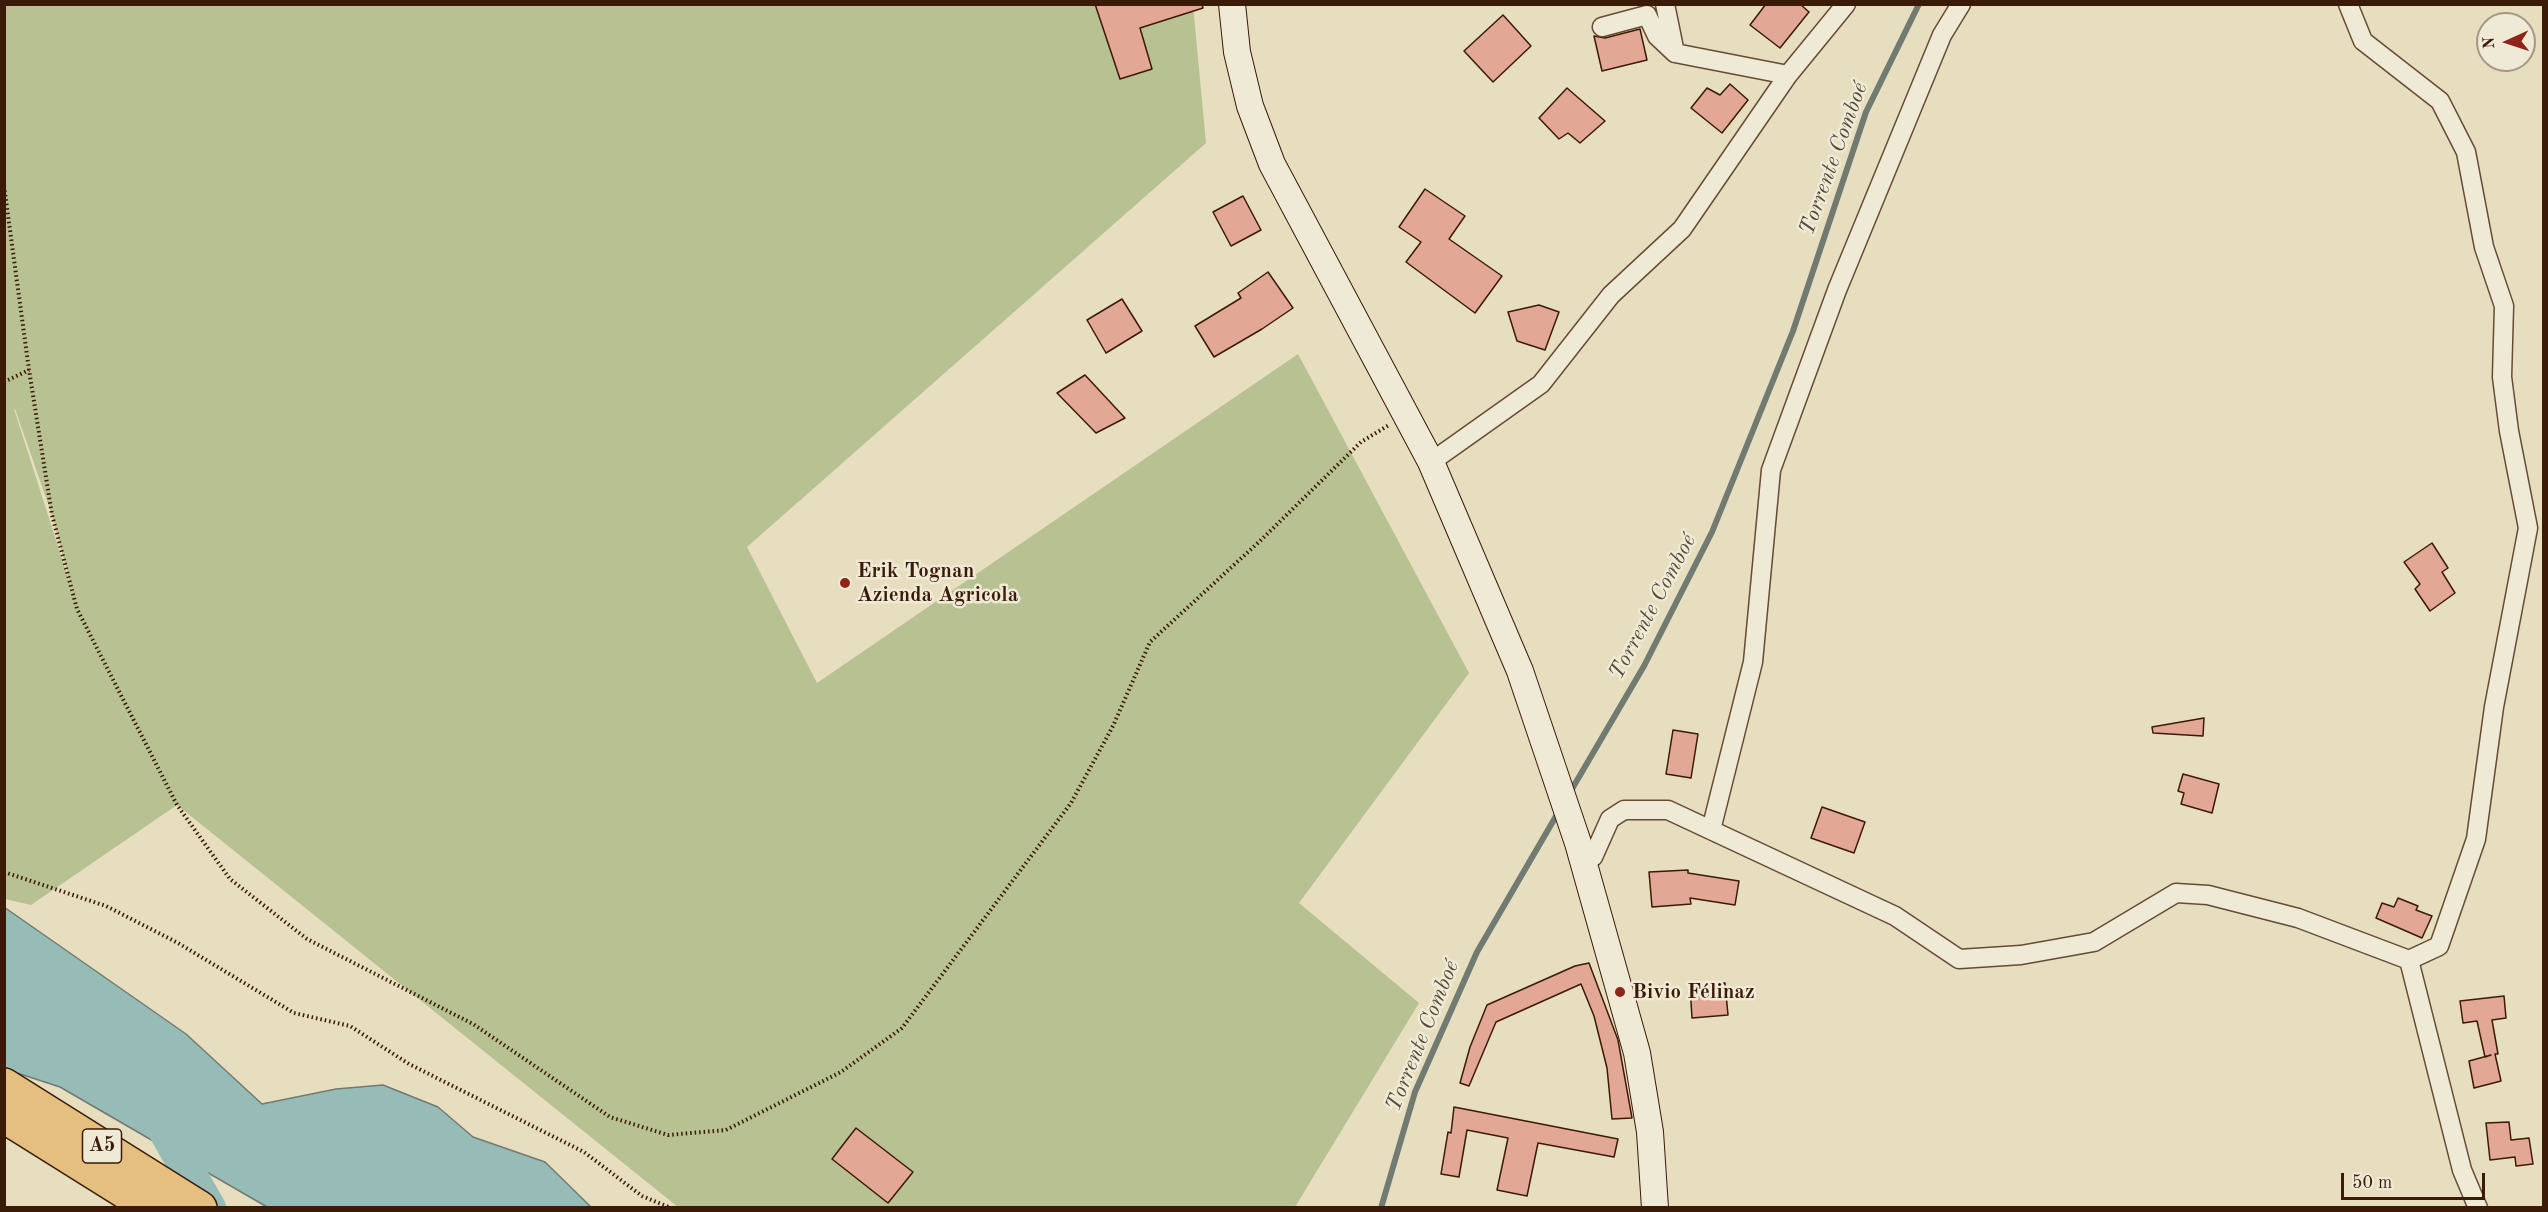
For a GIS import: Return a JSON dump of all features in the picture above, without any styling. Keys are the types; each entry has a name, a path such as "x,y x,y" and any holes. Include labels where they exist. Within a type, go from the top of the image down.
{"highway":[{"name":"A5","path":"4,1085 200,1208"},
{"name":"A5","path":"4,1116 151,1208"}],"main road":[{"path":"1232,4 1237,52 1250,106 1272,164 1408,414 1431,462 1520,671 1581,853 1636,1053 1650,1132 1655,1208"}],"street":[{"path":"1665,4 1675,53"},
{"path":"1431,462 1541,384 1611,295 1682,229 1788,75 1846,4"},
{"path":"1711,830 1753,662 1771,470 1837,290 1942,35 1961,4"},
{"path":"1581,853 1593,857 1610,819 1624,810 1668,810 1895,916 1959,959 2021,955 2094,942 2176,893 2208,895 2298,918 2409,960 2439,946 2476,838 2494,707 2528,528 2509,431 2502,377 2504,306 2484,247 2466,152 2440,101 2362,41 2348,4"},
{"path":"1602,27 1647,15 1657,36 1675,53 1788,75"},
{"path":"2409,960 2462,1170 2478,1208"}],"path":[{"path":"4,186 29,370 52,515 77,609 177,805 230,879 308,939 473,1024 610,1117 668,1135 726,1130 841,1072 902,1028 1071,803 1113,726 1150,642 1260,541 1361,442 1408,414"},
{"path":"4,382 29,370"},
{"path":"4,872 106,906 178,943 294,1013 350,1026 409,1064 584,1152 642,1196 671,1208"}],"green space":[{"path":"5,5 1193,5 1206,143 747,547 817,683 1298,354 1469,673 1299,903 1419,1003 1295,1207 678,1207 177,805 31,905 5,899","holes":["14,409 15,409 52,515 72,590"]}],"water":[{"path":"4,907 186,1034 262,1104 336,1089 383,1085 438,1107 473,1137 545,1162 591,1207 267,1207 60,1087 5,1069"}],"building":[{"path":"1095,4 1202,4 1203,8 1140,28 1152,69 1120,79"},
{"path":"1766,4 1800,4 1809,12 1780,48 1750,25"},
{"path":"1503,15 1531,46 1493,82 1464,51"},
{"path":"1640,29 1647,60 1602,71 1594,36 1605,38"},
{"path":"1730,84 1748,100 1722,133 1691,108 1707,88 1720,95"},
{"path":"1567,88 1605,121 1580,143 1568,133 1559,139 1539,118"},
{"path":"1425,189 1465,216 1449,239 1502,276 1475,313 1406,262 1421,242 1399,227"},
{"path":"1243,196 1261,230 1231,246 1213,212"},
{"path":"1268,272 1293,308 1214,357 1195,326 1241,298 1238,293"},
{"path":"1122,299 1142,331 1106,353 1087,320"},
{"path":"1539,305 1559,312 1545,350 1517,341 1508,312"},
{"path":"1085,375 1125,418 1096,433 1057,393"},
{"path":"2432,543 2448,568 2442,572 2455,593 2430,611 2415,589 2420,584 2404,562"},
{"path":"2204,718 2203,736 2153,733 2152,727"},
{"path":"1673,730 1698,734 1691,778 1666,774"},
{"path":"2183,774 2219,784 2212,813 2181,804 2184,793 2178,791"},
{"path":"1822,807 1865,822 1854,853 1811,838"},
{"path":"1688,870 1688,873 1739,881 1735,905 1690,898 1691,904 1652,907 1649,872"},
{"path":"2398,898 2418,906 2416,910 2432,916 2422,938 2376,918 2382,903 2394,907"},
{"path":"1589,963 1618,1040 1632,1118 1612,1119 1607,1068 1594,1016 1581,984 1496,1022 1469,1086 1460,1083 1470,1047 1487,1005 1575,966"},
{"path":"1725,983 1728,1015 1692,1018 1690,986"},
{"path":"2504,996 2506,1018 2492,1020 2498,1054 2495,1054 2501,1081 2474,1088 2469,1061 2485,1057 2477,1021 2463,1023 2460,1001"},
{"path":"1454,1107 1618,1139 1614,1157 1538,1143 1527,1196 1497,1190 1508,1138 1467,1130 1459,1177 1441,1174 1448,1132 1451,1133"},
{"path":"2509,1122 2511,1140 2529,1138 2533,1164 2516,1166 2515,1157 2490,1160 2486,1123"},
{"path":"856,1128 913,1172 888,1203 832,1159"}],"waterway":[{"name":"Torrente Comboé","path":"1569,794 1644,666 1712,532 1793,331 1866,112 1919,4"},
{"name":"Torrente Comboé","path":"1381,1208 1415,1092 1477,952 1559,811"},
{"path":"157,1116 209,1208"}],"place":[{"name":"Erik Tognan Azienda Agricola","path":"845,583"},
{"name":"Bivio Félinaz","path":"1620,992"}]}
